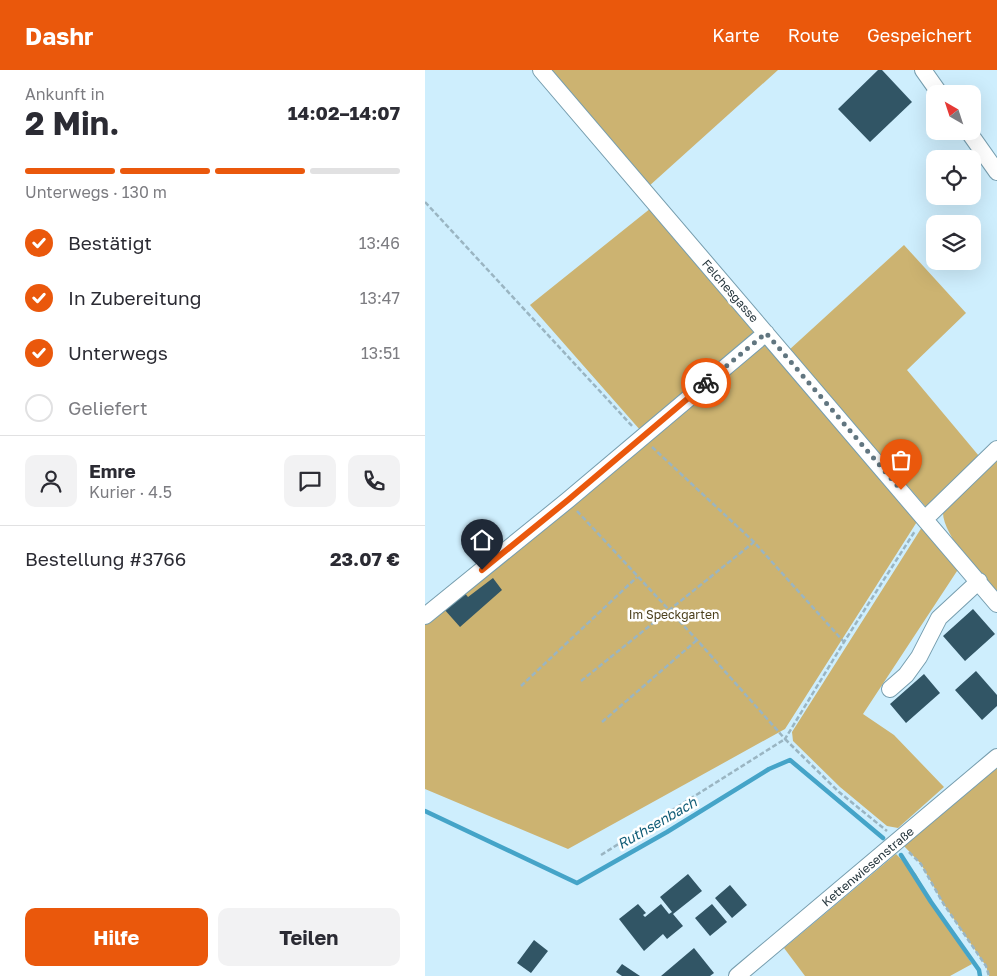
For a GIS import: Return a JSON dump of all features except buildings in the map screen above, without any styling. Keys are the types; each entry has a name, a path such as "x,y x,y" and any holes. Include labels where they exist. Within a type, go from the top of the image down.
{"street":[{"name":"Felchesgasse","path":"541,70 926,518 997,604"},
{"path":"923,70 934,85"},
{"path":"974,140 997,172"},
{"path":"425,616 568,500 766,333"},
{"path":"926,518 997,449"},
{"path":"890,689 906,675 919,657 939,618 979,581"},
{"name":"Kettenwiesenstraße","path":"737,976 997,757"}],"path":[{"path":"425,202 641,437 754,542 844,642"},
{"path":"568,500 785,739 839,792 899,841 921,864 943,903 986,966 989,976"},
{"path":"601,855 785,739 844,642 920,524 926,518"},
{"path":"581,681 754,542"},
{"path":"521,686 637,577"},
{"path":"602,722 697,640"}],"green space":[{"path":"548,70 778,70 648,187"},
{"name":"Im Speckgarten","path":"651,208 920,517 785,729 568,849 425,789 425,622 648,439 530,305"},
{"path":"904,245 966,313 907,370 979,456 926,507 789,350"},
{"path":"997,457 997,597 956,544 944,521 943,512"},
{"path":"922,527 959,568 863,714 894,735 944,787 898,828 887,826 840,787 793,741 792,732"},
{"path":"997,768 997,976 989,976 986,966 943,903 921,864 904,846"},
{"path":"896,854 916,874 933,905 972,964 950,976 805,976 784,948"}],"waterway":[{"name":"Ruthsenbach","path":"425,811 577,883 667,832 769,769 790,760 883,838"},
{"name":"Ruthsenbach","path":"901,855 931,902 979,970 980,976"}],"way so far":[{"path":"706,383 766,333 901,490"}],"route":[{"path":"482,570 706,383"}]}
